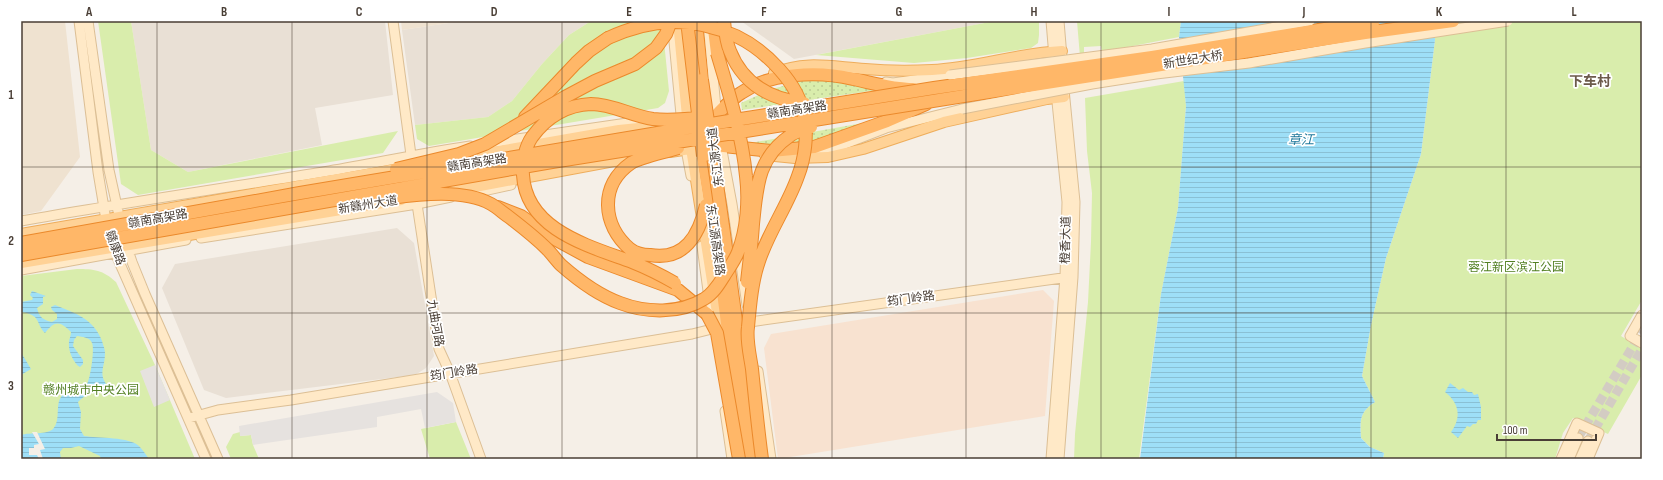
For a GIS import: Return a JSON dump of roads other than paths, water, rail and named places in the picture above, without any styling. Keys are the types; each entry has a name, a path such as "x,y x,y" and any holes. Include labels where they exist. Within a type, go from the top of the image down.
{"highway":[{"path":"511,128 531,113 576,63 589,51 608,38 649,24 667,21 715,27 746,41 768,57 790,82 798,98 804,115 805,145 798,176 767,239 758,263 749,325"},
{"path":"300,193 459,154 485,144 595,81 635,64 656,48 666,34 672,21"},
{"name":"东江源高架路","path":"687,21 703,156 715,232 745,459"},
{"name":"东江源高架路","path":"696,21 702,80 755,459"},
{"path":"491,204 533,237 576,277 596,292 620,303 644,310 667,310 684,308 705,299 717,287 738,254 747,205 747,177 744,156 717,53 713,21"},
{"path":"724,21 730,51 741,70 749,80 769,94 796,102 809,103 934,88"},
{"name":"新世纪大桥","path":"934,88 1152,57 1374,21"},
{"name":"新世纪大桥","path":"934,101 1358,34 1453,21"},
{"path":"750,88 793,75 832,75 877,85 906,89 934,88"},
{"name":"赣南高架路","path":"21,255 38,246 300,193 934,88"},
{"path":"717,146 771,151 814,147 887,121 934,101"},
{"path":"762,459 749,325 747,286 758,178 764,164 772,152 792,134 818,124 934,101"},
{"name":"赣南高架路","path":"21,242 38,246 304,205 552,162 934,101"},
{"path":"738,459 717,333 707,314 688,293 658,273 580,242 543,219 531,204 523,180 524,160 530,140 548,119 561,112 591,104 652,118 677,120 759,111 809,109"},
{"path":"703,156 706,206 702,224 697,234 689,244 675,253 661,257 631,250 612,228 608,214 608,201 611,189 621,172 633,162 679,148 744,138 818,119"},
{"path":"304,205 424,194 465,196 491,204 521,216 553,238 588,257 678,290 707,314"}],"main road":[{"name":"东江源大道","path":"678,21 683,121 738,459"},
{"name":"东江源大道","path":"700,21 714,117 723,210 753,387 762,459"},
{"path":"21,234 619,130 714,117 740,93 776,73 793,67 833,65 864,69 932,70 954,68 1057,51"},
{"path":"744,152 795,158 828,157 863,149 944,122 1047,99 1061,98"},
{"name":"新赣州大道","path":"21,263 127,248 420,197 628,158 717,146"}],"street":[{"name":"赣康路","path":"79,21 103,207 114,250 206,459"},
{"name":"赣康路","path":"88,21 109,170 127,248 142,287 218,459"},
{"path":"393,21 411,155"},
{"path":"21,221 331,171 411,155 596,126 683,121 672,21"},
{"path":"708,21 714,117"},
{"name":"橙香大道","path":"1051,21 1057,51 1061,98 1067,202 1069,277 1059,459"},
{"name":"橙香大道","path":"1057,51 1059,21"},
{"path":"793,67 831,68 847,71 874,80 893,83 1144,50 1310,21"},
{"path":"771,459 749,325 732,204 717,146 744,152 785,155 829,150 886,128 962,109 1092,84 1156,74 1249,63 1508,21"},
{"path":"127,248 417,204 688,149"},
{"name":"九曲河路","path":"417,204 439,349 450,373 481,459"},
{"path":"21,270 114,250"},
{"name":"橙香大道","path":"1051,459 1069,277"},
{"name":"筠门岭路","path":"749,325 1069,277"},
{"path":"1642,315 1630,336 1642,342"},
{"path":"717,328 732,459"},
{"name":"筠门岭路","path":"189,418 198,414 717,328"},
{"path":"1561,459 1577,424 1600,433 1588,459"},
{"path":"1569,459 1578,438"},
{"path":"1580,459 1588,441"}],"water":[{"name":"章江","path":"1181,21 1434,21 1435,40 1421,154 1386,258 1371,325 1362,376 1375,402 1363,413 1361,422 1361,438 1370,447 1384,453 1383,459 1140,459 1161,294 1178,208 1186,106 1179,37"},
{"path":"32,291 46,296 43,297 43,304 37,308 40,316 44,319 52,322 57,319 57,314 51,307 55,305 77,314 89,322 99,333 102,341 105,358 102,375 109,388 108,390 99,390 92,393 78,402 81,412 80,429 84,436 113,438 135,443 149,459 101,459 100,456 79,446 63,448 60,452 61,459 21,459 21,435 43,433 53,429 57,421 59,401 63,394 69,391 82,389 87,384 89,380 93,352 93,346 90,340 77,336 74,340 73,346 83,360 83,364 80,367 75,363 70,352 69,342 71,332 67,328 61,324 55,324 45,333 35,317 28,313 21,312 21,302 32,300 33,298 30,295"},
{"path":"22,354 31,369 21,375 21,355"},
{"path":"1450,383 1459,390 1463,388 1468,392 1472,392 1474,395 1478,394 1481,407 1481,420 1478,420 1476,424 1473,424 1470,427 1467,426 1458,438 1451,432 1458,416 1456,406 1450,396 1445,392"}],"tunnel":[{"path":"1578,438 1642,331"},
{"path":"1588,441 1642,349"}],"district":[{"name":"下车村","path":"1590,81"}],"park label":[{"name":"蓉江新区滨江公园","path":"1516,267"},
{"name":"赣州城市中央公园","path":"91,390"}]}
